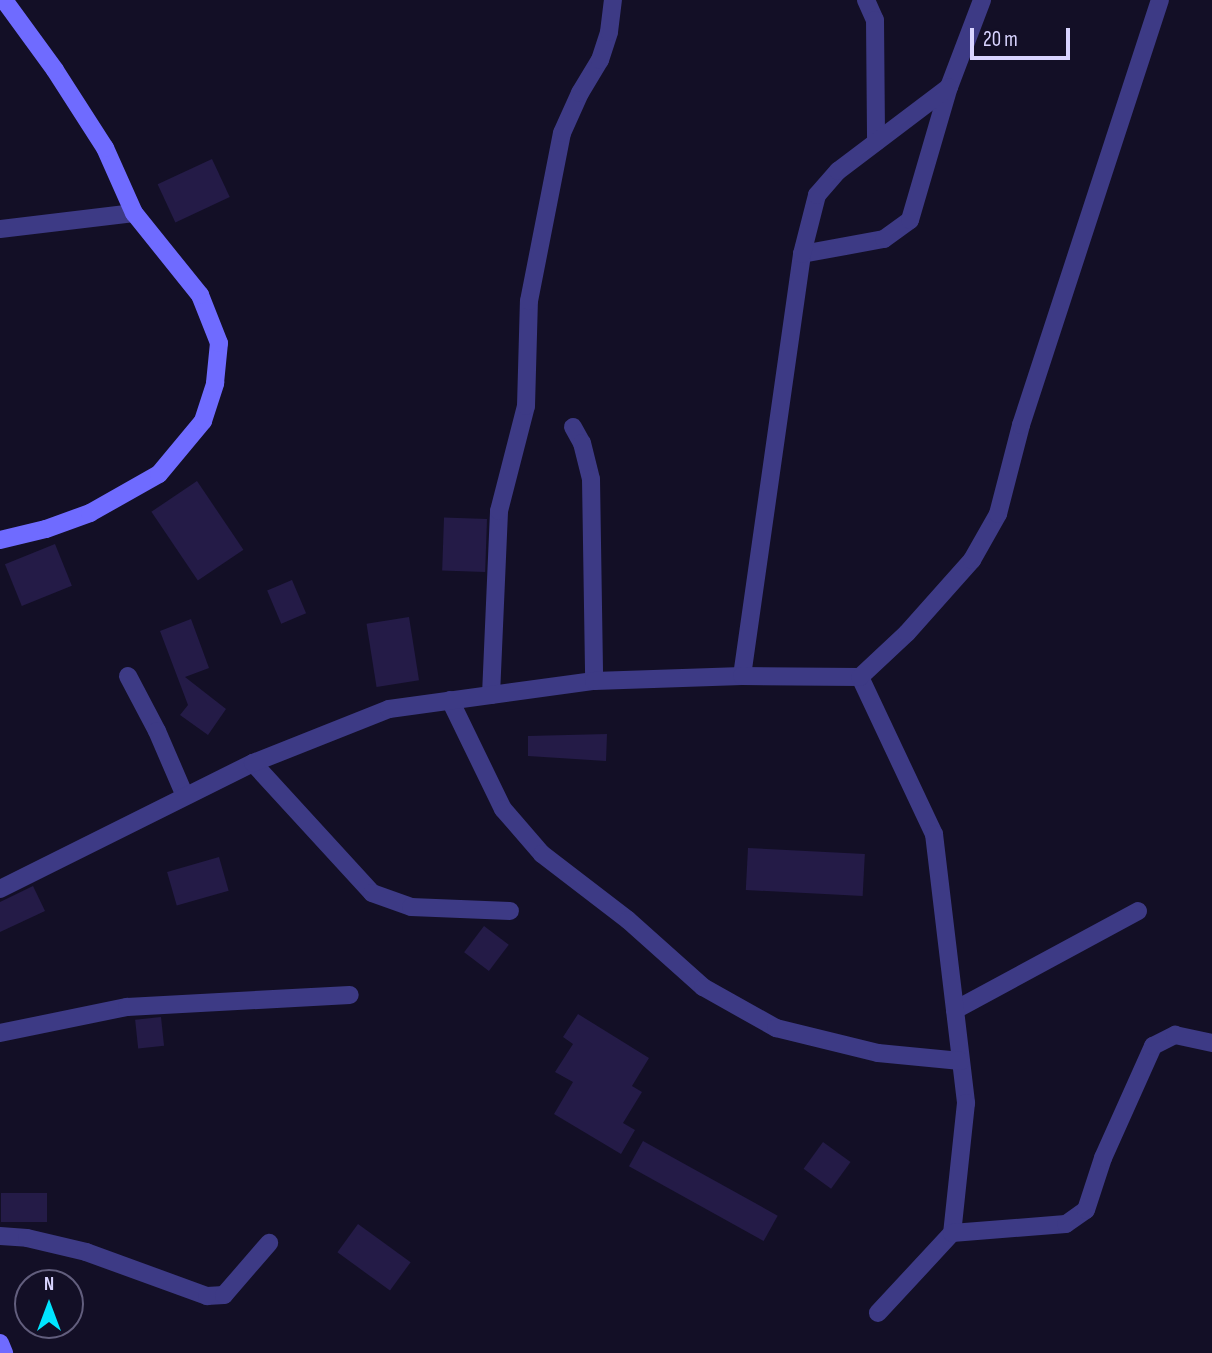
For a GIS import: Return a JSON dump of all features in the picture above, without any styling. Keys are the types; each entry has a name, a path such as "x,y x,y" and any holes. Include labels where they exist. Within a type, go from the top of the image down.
{"street":[{"path":"0,540 79,517 131,492 159,474 203,421 215,383 219,342 200,295 134,213 93,128 4,0"},
{"path":"491,695 499,511 526,406 529,301 562,133 580,93 600,60 609,32 613,0"},
{"path":"866,0 875,20 876,142"},
{"path":"802,254 884,239 910,220 949,87 982,0"},
{"path":"0,889 253,764 389,709 594,681 742,676 860,677 907,633 972,560 998,514 1021,425 1160,0"},
{"path":"742,676 802,254 817,195 838,171 949,87"},
{"path":"0,229 134,213"},
{"path":"573,427 582,443 591,479 594,681"},
{"path":"128,676 157,731 185,796"},
{"path":"860,677 934,834 966,1103 952,1233 878,1313"},
{"path":"450,700 503,810 542,854 628,920 703,987 776,1028 878,1053 961,1060"},
{"path":"253,764 372,893 411,907 510,911"},
{"path":"954,1010 1138,911"},
{"path":"0,1033 127,1007 350,995"},
{"path":"952,1233 1066,1224 1086,1210 1103,1157 1153,1046 1175,1035 1212,1043"},
{"path":"0,1236 27,1238 86,1252 207,1296 224,1294 270,1243"},
{"path":"0,1343 4,1353"}],"building":[{"path":"212,159 230,197 175,222 158,184"},
{"path":"197,481 243,550 198,581 151,512"},
{"path":"444,517 487,519 485,572 442,570"},
{"path":"55,544 72,586 22,606 5,564"},
{"path":"292,580 306,613 281,624 267,591"},
{"path":"409,617 419,680 377,687 367,624"},
{"path":"191,619 209,668 185,677 226,709 208,735 180,715 188,705 160,631"},
{"path":"607,734 606,761 528,756 528,736"},
{"path":"748,848 865,854 863,896 746,890"},
{"path":"219,857 229,891 177,906 167,872"},
{"path":"33,886 45,911 0,932 0,902"},
{"path":"484,926 509,945 489,971 464,952"},
{"path":"578,1014 649,1058 632,1086 642,1092 623,1123 635,1130 621,1154 554,1114 573,1082 555,1072 573,1044 563,1037"},
{"path":"161,1017 164,1046 138,1049 135,1020"},
{"path":"643,1141 778,1216 764,1241 629,1166"},
{"path":"823,1142 851,1162 831,1189 804,1169"},
{"path":"1,1193 47,1193 47,1222 1,1222"},
{"path":"358,1224 411,1262 390,1291 337,1252"}]}
